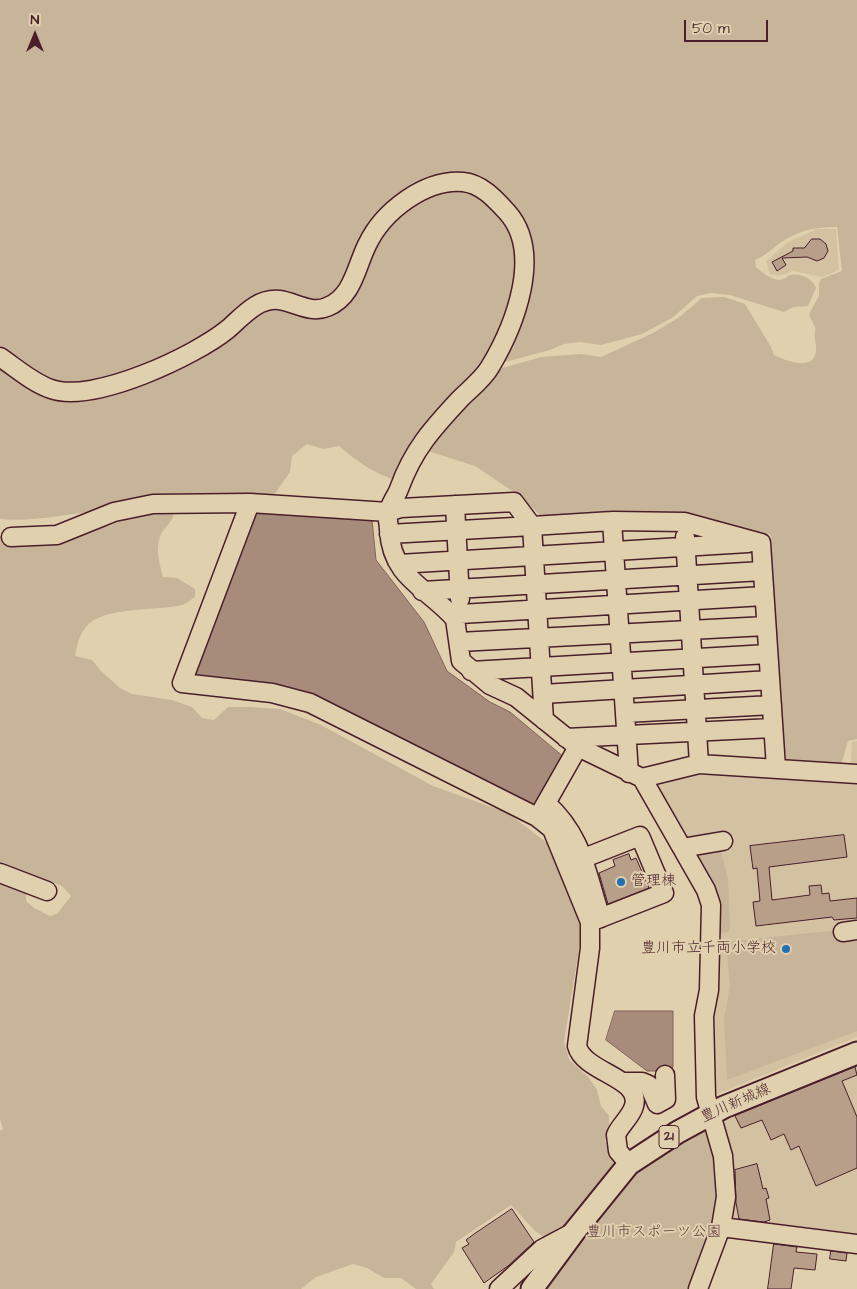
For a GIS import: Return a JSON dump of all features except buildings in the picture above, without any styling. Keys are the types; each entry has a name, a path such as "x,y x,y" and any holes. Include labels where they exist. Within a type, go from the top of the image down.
{"main road":[{"name":"豊川新城線","path":"532,1289 574,1232 629,1164 678,1132 712,1113 857,1053"}],"street":[{"path":"0,357 51,389 84,392 177,361 204,346 261,302 277,300 310,309 328,307 348,290 367,243 384,220 398,206 436,184 455,182 471,184 490,195 517,227 523,254 521,294 514,319 489,369 421,442 407,466 388,512 391,548 408,578 422,591 458,617 537,610 764,596"},
{"path":"11,537 57,535 114,512 137,505 250,503 388,512 401,508 514,502 532,526 544,720"},
{"path":"250,503 182,683 272,693 310,703 564,821 584,858 595,920 577,1046 578,1052 587,1062 623,1082 633,1094 634,1105 618,1130 616,1144 618,1150 629,1164"},
{"path":"455,505 461,661 490,685 516,698 572,742 635,775 699,764 857,774"},
{"path":"389,534 612,521 684,522 761,543"},
{"path":"612,521 624,713 626,735 635,775 682,848 706,890 712,905 709,990 704,1016 706,1097 712,1113 725,1167 726,1197 721,1227 698,1289"},
{"path":"684,522 699,764"},
{"path":"399,564 761,543"},
{"path":"761,543 776,768"},
{"path":"422,591 762,571"},
{"path":"459,642 766,626"},
{"path":"471,670 768,654"},
{"path":"542,694 770,680"},
{"path":"624,713 772,706"},
{"path":"572,742 626,735 773,728"},
{"path":"541,810 572,742"},
{"path":"541,810 552,829 595,920"},
{"path":"584,858 640,836 664,893 595,920"},
{"path":"682,848 723,841"},
{"path":"0,873 47,891"},
{"path":"623,1082 642,1082 649,1085 657,1104 666,1099 665,1075"},
{"path":"721,1227 857,1244"},
{"path":"499,1289 542,1249 574,1232"}],"shaded area":[{"path":"817,229 836,229 839,270 822,277 793,271 779,276 770,274 766,261 788,242"},
{"path":"252,511 372,520 376,560 424,622 447,671 490,702 510,712 565,758 532,812 321,703 186,680"},
{"path":"857,741 857,770 850,770 852,742"},
{"name":"豊川市立千両小学校","path":"698,770 857,782 857,1037 715,1095 711,1092 710,1016 716,904 652,786 654,780"},
{"path":"615,1011 673,1011 673,1067 669,1071 647,1071 606,1040"},
{"path":"857,1060 857,1242 724,1225 718,1118"}],"green space":[{"path":"0,0 857,0 857,739 848,741 840,769 783,764 771,535 684,517 613,513 541,516 518,495 475,466 428,451 424,446 499,369 541,357 581,354 601,357 653,333 678,318 702,298 724,297 745,304 774,355 797,363 810,361 814,357 816,350 815,329 809,314 819,296 819,284 821,279 842,271 837,227 818,228 800,232 784,240 755,260 756,267 773,278 781,280 795,275 809,279 816,288 808,306 793,307 784,312 730,295 711,293 697,296 672,318 642,334 601,345 580,342 564,344 550,350 505,362 501,354 528,258 485,187 415,191 329,303 278,295 155,366 65,389 0,352"},
{"path":"470,187 513,228 517,290 488,362 397,481 366,467 339,446 323,449 307,444 292,456 290,472 274,495 188,500 39,519 0,519 0,362 93,396 268,305 322,314 378,232 426,192"},
{"path":"153,508 174,514 161,534 158,545 163,577 177,578 195,589 195,597 182,605 117,612 94,620 86,627 82,634 75,656 92,660 120,688 132,694 172,700 192,707 202,718 214,720 228,707 250,707 280,709 321,725 433,786 508,813 547,843 582,930 564,1042 569,1059 589,1078 597,1090 601,1106 609,1116 609,1127 605,1141 616,1166 567,1226 547,1239 535,1231 511,1205 456,1242 454,1252 431,1284 434,1289 416,1289 401,1278 384,1278 367,1268 353,1264 316,1277 301,1289 0,1289 0,1131 3,1129 0,1119 0,871 26,889 26,901 34,908 50,916 57,914 71,896 62,886 0,864 0,537 2,532 20,534 110,526 136,512"},
{"path":"720,849 728,878 730,928 728,932 717,933 694,853"},
{"path":"838,930 839,942 857,940 857,1031 727,1080 724,1019 730,986 726,942"},
{"name":"豊川市スポーツ公園","path":"709,1120 722,1196 694,1289 539,1289 617,1188 651,1159"}],"place":[{"name":"管理棟","path":"621,882"},
{"name":"豊川市立千両小学校","path":"786,949"}]}
